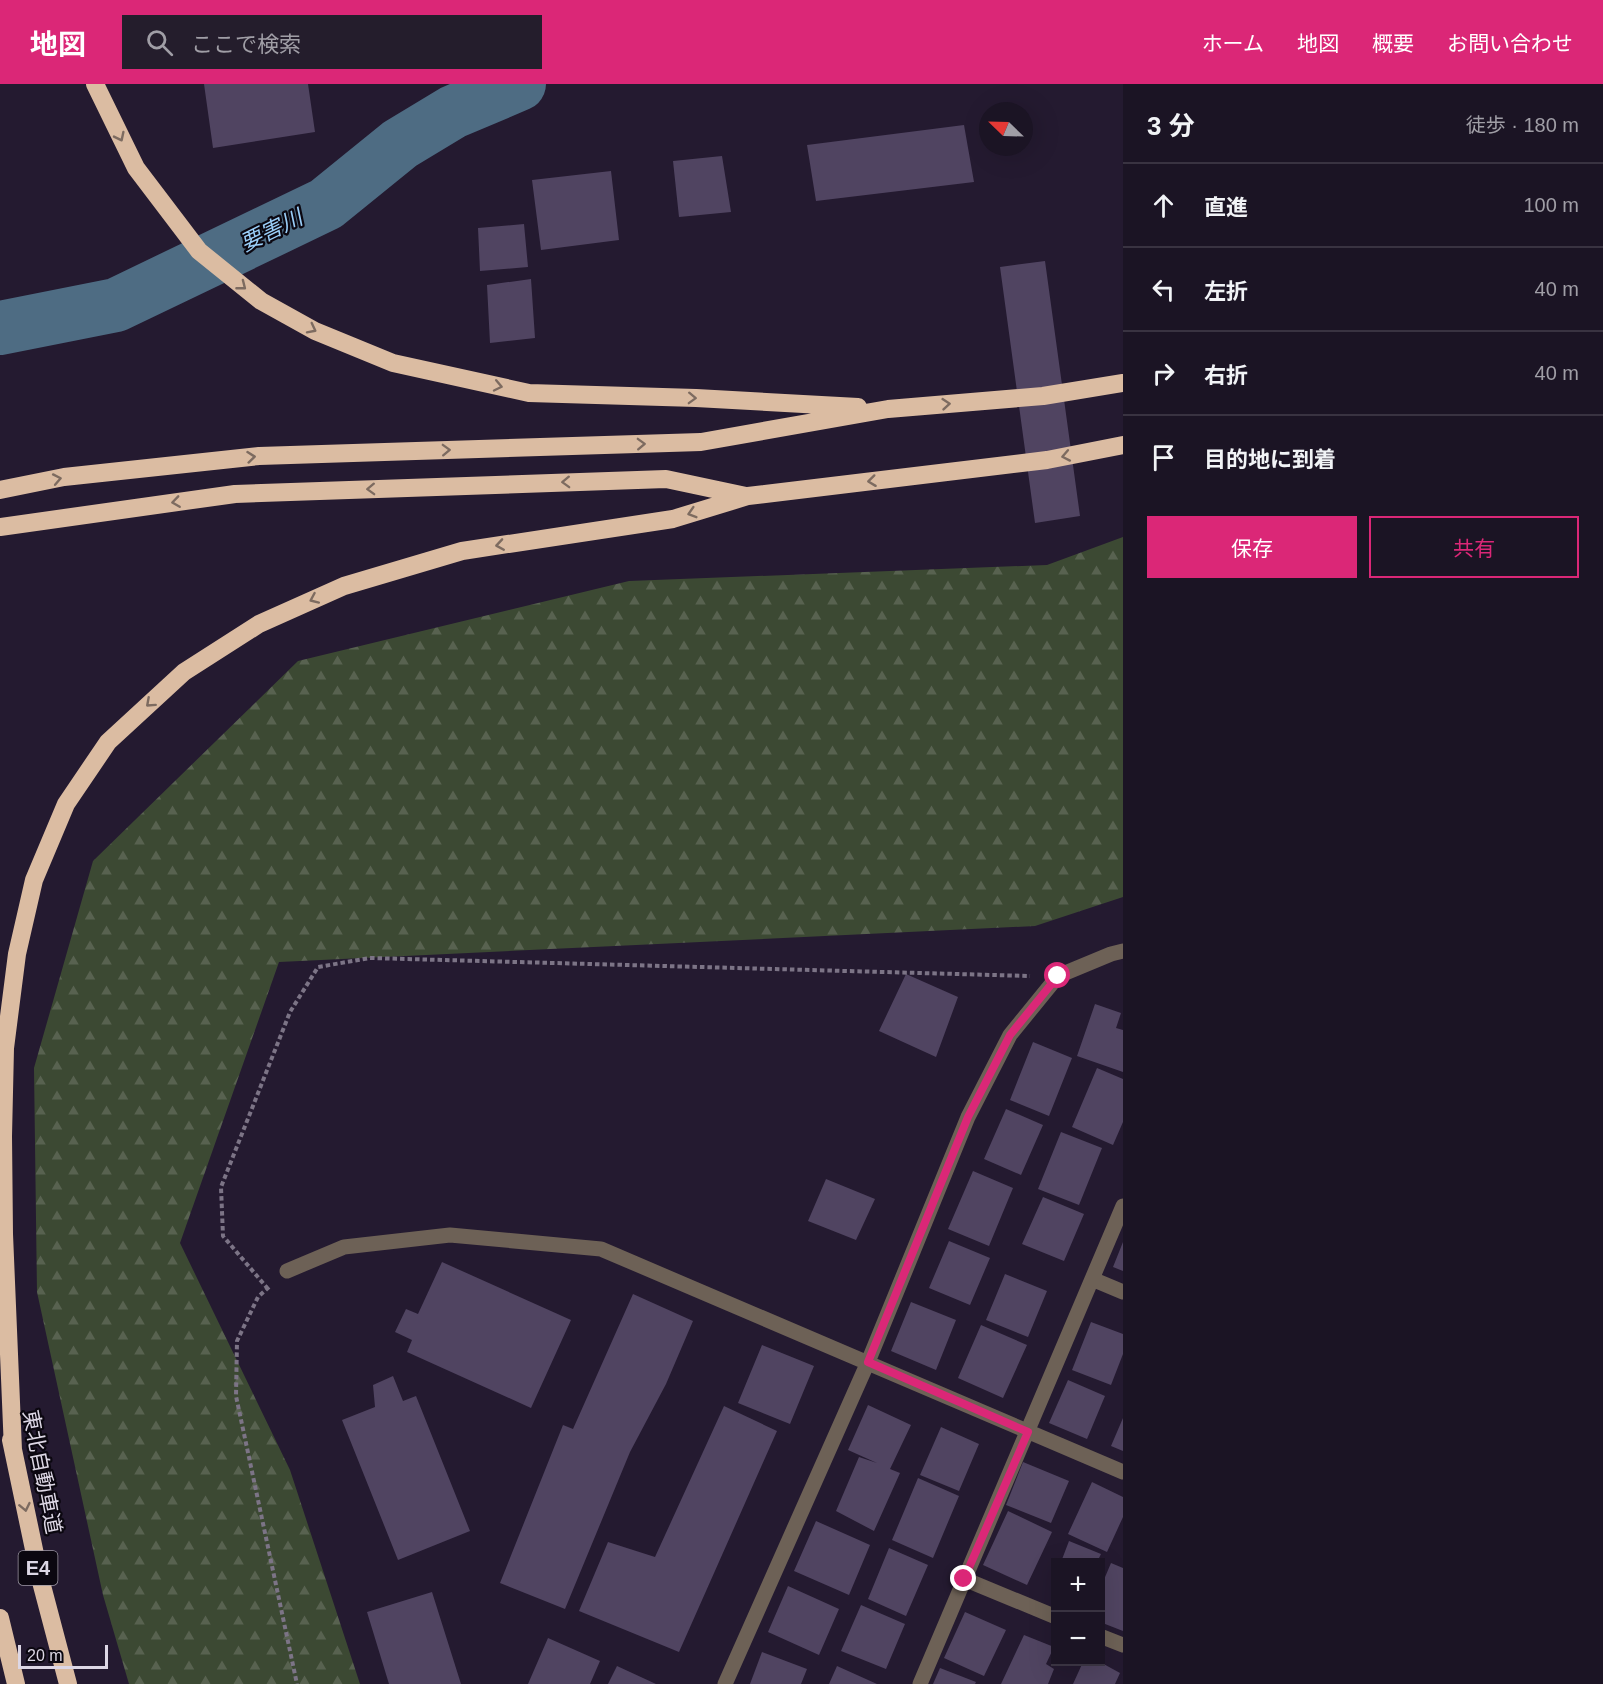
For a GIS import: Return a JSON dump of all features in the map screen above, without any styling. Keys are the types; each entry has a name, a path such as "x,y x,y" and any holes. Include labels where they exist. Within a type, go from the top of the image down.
{"highway":[{"path":"95,84 135,168 199,252 261,301 315,331 393,363 529,393 696,398 888,409"},
{"path":"0,490 64,477 259,456 701,442 888,409 1043,396 1123,383"},
{"path":"13,1450 4,1234 3,1136 5,1048 17,954 34,880 66,804 108,741 184,672 259,624 344,586 462,551 673,519 748,496 1047,459 1123,445"},
{"path":"0,527 235,494 666,479 748,496"},
{"name":"東北自動車道","path":"0,1373 13,1450 40,1578 68,1684"},
{"path":"0,1618 16,1684"}],"street":[{"path":"725,1684 868,1362 968,1117 1010,1035 1058,976 1123,951"},
{"path":"920,1684 1123,1206"},
{"path":"287,1271 344,1247 450,1235 602,1249 1123,1472"},
{"path":"1092,1279 1123,1292"},
{"path":"964,1579 1051,1615"},
{"path":"1105,1638 1123,1645"}],"path":[{"path":"268,1289 223,1236 221,1187 290,1012 318,968 370,958 1058,976"},
{"path":"287,1271 258,1297 237,1341 236,1396 297,1684"}],"green space":[{"path":"1123,537 1123,897 1035,926 279,962 180,1243 290,1470 360,1684 129,1684 103,1595 37,1292 34,1068 93,861 298,661 629,581 1047,565"}],"building":[{"path":"204,84 308,84 315,132 213,148"},
{"path":"964,125 974,182 816,201 807,145"},
{"path":"722,156 731,212 679,217 673,161"},
{"path":"611,171 619,240 541,250 532,180"},
{"path":"524,224 528,267 480,271 478,228"},
{"path":"1045,261 1080,516 1035,523 1000,267"},
{"path":"531,279 535,338 490,343 487,285"},
{"path":"906,974 958,997 936,1057 879,1031"},
{"path":"1095,1004 1121,1013 1116,1028 1123,1030 1123,1072 1077,1056"},
{"path":"1033,1042 1072,1058 1049,1116 1010,1100"},
{"path":"1097,1068 1123,1079 1123,1122 1113,1145 1072,1127"},
{"path":"1006,1109 1043,1125 1021,1175 984,1159"},
{"path":"1061,1132 1102,1148 1079,1205 1038,1189"},
{"path":"973,1171 1013,1188 989,1246 948,1229"},
{"path":"826,1179 875,1199 856,1240 808,1221"},
{"path":"1043,1197 1084,1214 1064,1261 1022,1244"},
{"path":"949,1241 990,1258 970,1305 929,1288"},
{"path":"1123,1242 1123,1271 1113,1267"},
{"path":"442,1262 571,1320 531,1408 407,1352 412,1340 395,1332 406,1309 418,1314"},
{"path":"1005,1274 1047,1291 1028,1337 986,1320"},
{"path":"633,1294 693,1321 666,1384 630,1452 565,1609 500,1583 563,1425 573,1429"},
{"path":"911,1302 956,1320 936,1370 891,1351"},
{"path":"1091,1322 1123,1334 1123,1354 1111,1385 1072,1370"},
{"path":"981,1325 1027,1345 1003,1398 958,1378"},
{"path":"762,1345 814,1366 790,1424 738,1403"},
{"path":"393,1376 403,1401 416,1396 470,1531 398,1560 342,1420 375,1407 373,1385"},
{"path":"1068,1380 1105,1396 1087,1439 1049,1423"},
{"path":"868,1405 911,1425 890,1469 900,1473 874,1531 836,1511 859,1457 877,1463 848,1450"},
{"path":"724,1406 777,1431 679,1652 579,1611 608,1542 655,1557"},
{"path":"1123,1418 1123,1451 1111,1446"},
{"path":"941,1427 979,1444 959,1491 920,1475"},
{"path":"1023,1462 1069,1481 1051,1523 1006,1505"},
{"path":"918,1478 959,1496 933,1558 892,1540"},
{"path":"1092,1482 1123,1497 1123,1517 1107,1552 1068,1534"},
{"path":"1008,1511 1052,1532 1027,1585 983,1565"},
{"path":"816,1521 870,1545 849,1595 794,1571"},
{"path":"1069,1541 1101,1554 1099,1558 1063,1558"},
{"path":"889,1548 928,1565 906,1616 868,1599"},
{"path":"1111,1563 1123,1568 1123,1631 1105,1624 1105,1577"},
{"path":"788,1586 839,1609 819,1655 768,1632"},
{"path":"432,1592 461,1684 389,1684 367,1612"},
{"path":"861,1605 905,1624 886,1669 841,1651"},
{"path":"965,1612 1006,1630 984,1676 944,1658"},
{"path":"1024,1635 1051,1646 1051,1653 1046,1664 1054,1669 1048,1684 1001,1684"},
{"path":"548,1638 600,1661 590,1684 528,1684"},
{"path":"762,1652 807,1669 801,1684 750,1684"},
{"path":"1105,1665 1120,1673 1115,1684 1073,1684 1081,1666"},
{"path":"617,1666 656,1684 608,1684"},
{"path":"837,1666 877,1684 829,1684"},
{"path":"940,1668 976,1682 975,1684 933,1684"}],"waterway":[{"name":"要害川","path":"0,328 116,305 326,204 400,144 453,112 519,84"}],"route":[{"path":"964,1579 1028,1432 868,1362 968,1117 1010,1035 1058,976"}]}
